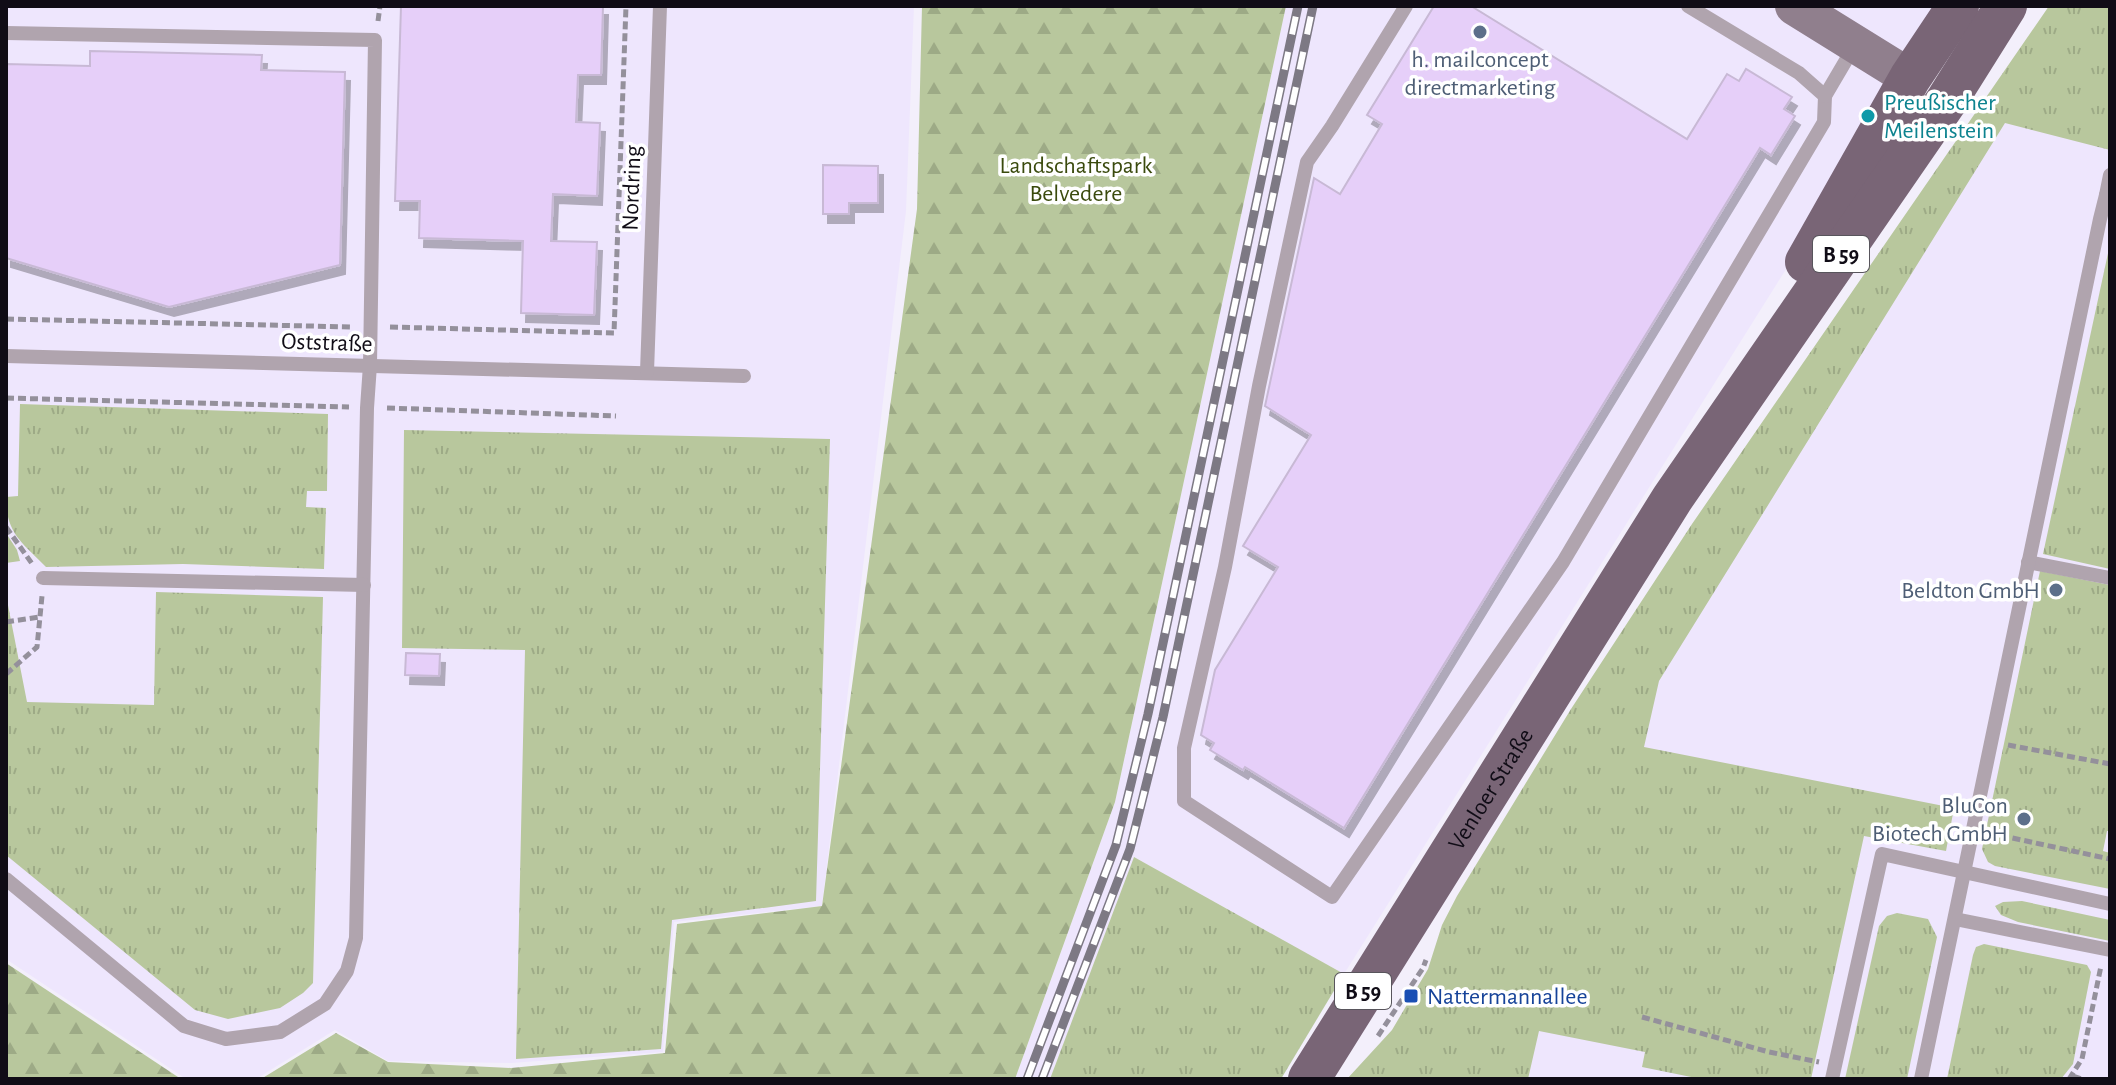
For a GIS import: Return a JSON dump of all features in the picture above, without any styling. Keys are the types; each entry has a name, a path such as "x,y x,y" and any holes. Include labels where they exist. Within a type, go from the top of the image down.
{"main road":[{"name":"Venloer Straße","path":"1311,1077 1672,499 1910,78 1958,6"},
{"name":"Venloer Straße","path":"1672,499 1947,100 2006,6"},
{"path":"1910,78 1947,100"}],"street":[{"path":"1794,6 1910,78"}],"lane":[{"name":"Nordring","path":"647,372 660,6"},
{"path":"1406,6 1307,162 1259,386 1225,567 1184,748 1184,801 1332,897 1563,562 1824,122 1825,96 1855,44"},
{"path":"1688,6 1799,73 1825,96"},
{"path":"6,33 375,40 356,938 347,971 325,1004 280,1032 226,1039 184,1026 6,879"},
{"path":"1921,1079 2110,175"},
{"name":"Oststraße","path":"6,356 744,376"},
{"path":"2028,562 2110,578"},
{"path":"43,578 364,585"},
{"path":"1832,1079 1882,854 2110,904"},
{"path":"1955,919 2107,950"}],"path":[{"path":"6,319 614,333 626,6"},
{"path":"6,398 616,416"},
{"path":"6,527 43,578 37,647 6,674"},
{"path":"6,622 40,617"},
{"path":"1991,741 2110,764"},
{"path":"1972,829 2110,859"},
{"path":"2082,1079 2071,1078 2082,1059 2107,950"},
{"path":"1642,1017 1769,1052 1836,1064"}],"shaded area":[{"path":"6,6 914,6 906,211 822,906 674,922 663,1052 511,1063 388,1061 335,1030 256,1079 186,1079 6,959"},
{"path":"1286,6 1941,6 1872,132 1344,974 1134,857 1050,1079 1015,1079 1115,802"},
{"path":"2110,6 2110,1079 1407,1079 2018,79"}],"green space":[{"name":"Landschaftspark Belvedere","path":"922,6 1286,6 1115,802 1015,1079 261,1079 336,1033 388,1062 511,1068 665,1053 677,924 822,906 917,209"},
{"path":"2049,6 2110,6 2110,150 2005,123 1659,681 1644,747 1954,808 1946,851 1864,836 1811,1079 1701,1079 1642,1067 1645,1052 1539,1031 1528,1079 1347,1079 1392,1030 1428,969 1442,925 1457,896 1571,709 1692,524"},
{"path":"2110,244 2110,569 2043,554"},
{"path":"20,404 328,414 327,491 307,491 306,507 326,508 324,569 183,564 46,567 12,529 7,510 6,497 18,496"},
{"path":"404,430 830,439 816,901 672,920 661,1049 516,1059 525,650 402,648"},
{"path":"6,533 17,550 20,561 6,563"},
{"path":"2040,571 2110,585 2110,831 2107,831 2103,851 2110,853 2110,889 1995,866 1988,862 1982,849"},
{"path":"156,592 323,597 313,983 280,1008 228,1019 195,1010 6,855 6,595 27,702 154,705"},
{"path":"1134,857 1344,974 1281,1079 1050,1079"},
{"path":"2022,901 2110,920 2110,941 2018,922 2001,915 1995,906 2003,902"},
{"path":"1897,913 1928,919 1937,937 1907,1079 1845,1079 1879,926 1887,916"},
{"path":"1984,944 2087,965 2091,972 2073,1064 2061,1079 1947,1079 1973,955 1976,947"},
{"path":"6,963 181,1079 6,1079"}],"building":[{"path":"401,6 603,6 601,75 578,75 576,122 600,123 597,196 553,194 551,241 597,242 594,315 521,313 523,241 419,238 420,201 395,201"},
{"path":"1434,6 1471,6 1687,139 1727,74 1739,81 1746,69 1792,97 1784,109 1795,116 1771,155 1760,148 1344,828 1245,767 1243,770 1210,750 1214,743 1201,735 1215,670 1278,567 1243,546 1311,435 1265,406 1314,178 1340,194 1382,124 1367,115"},
{"path":"90,51 262,55 261,70 345,72 340,265 169,307 6,258 6,64 90,66"},
{"path":"823,165 878,166 878,203 849,203 849,214 823,214"},
{"path":"406,653 440,654 439,676 405,675"}],"railway":[{"path":"1027,1079 1116,845 1148,714 1298,6"},
{"path":"1042,1079 1130,849 1163,717 1313,6"}],"place":[{"name":"h. mailconcept directmarketing","path":"1480,32"},
{"name":"Preußischer Meilenstein","path":"1868,116"},
{"name":"Beldton GmbH","path":"2056,590"},
{"name":"BluCon Biotech GmbH","path":"2024,819"},
{"name":"Nattermannallee","path":"1411,996"}]}
